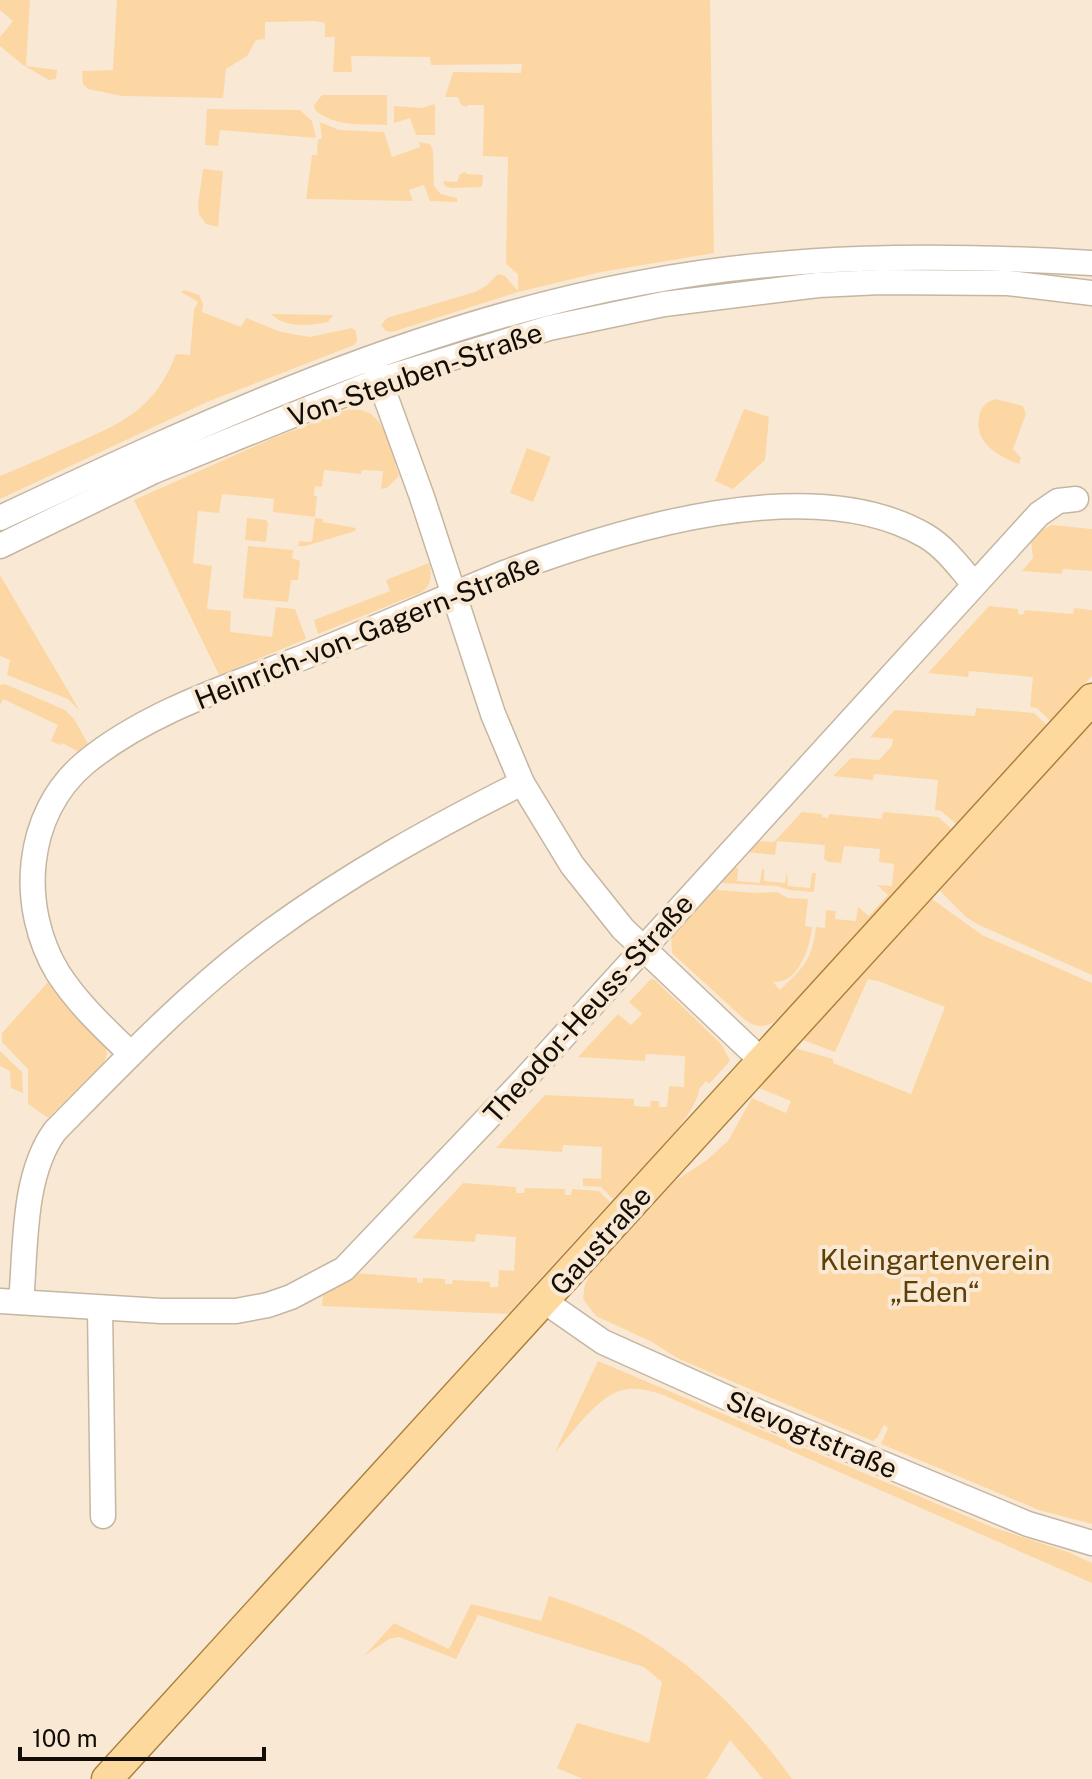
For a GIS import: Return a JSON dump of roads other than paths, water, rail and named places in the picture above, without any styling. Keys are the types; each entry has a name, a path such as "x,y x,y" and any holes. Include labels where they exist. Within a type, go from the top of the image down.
{"main road":[{"name":"Gaustraße","path":"106,1779 1092,699"}],"street":[{"name":"Von-Steuben-Straße","path":"0,518 208,421 371,357 538,305 641,282 721,270 883,257 1008,258 1092,263"},
{"name":"Von-Steuben-Straße","path":"0,546 154,471 380,380 549,328 664,304 818,285 940,281 1008,283 1092,293"},
{"path":"371,357 493,714 522,783 572,865 603,905 642,949 762,1061"},
{"name":"Theodor-Heuss-Straße","path":"11,1302 209,1313 245,1310 291,1297 334,1276 416,1196 1042,511 1058,501 1076,499"},
{"name":"Heinrich-von-Gagern-Straße","path":"131,1054 82,1005 58,972 40,931 32,896 34,856 43,821 73,774 97,754 157,718 556,554 619,534 715,514 798,507 851,510 879,516 939,545 974,584"},
{"path":"11,1302 40,1158 55,1131 192,995 268,933 347,878 430,830 522,783"},
{"name":"Slevogtstraße","path":"544,1301 603,1342 761,1413 1028,1524 1092,1543"},
{"path":"100,1308 103,1516"}],"park label":[{"name":"Kleingartenverein „Eden“","path":"935,1275"}]}
